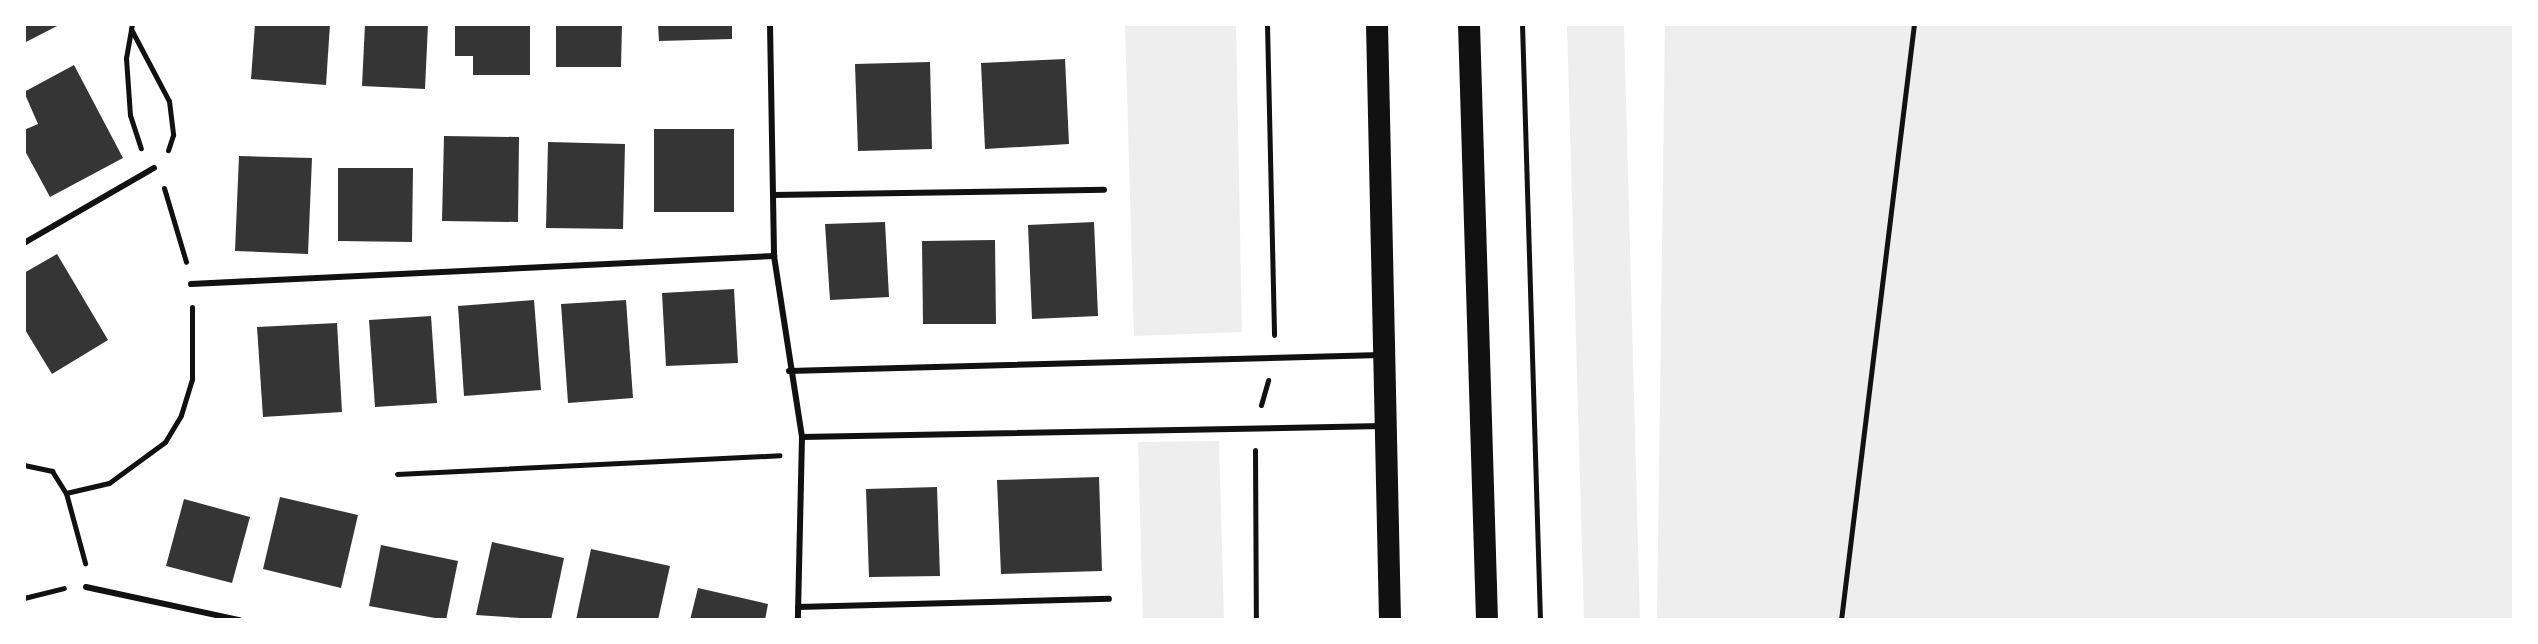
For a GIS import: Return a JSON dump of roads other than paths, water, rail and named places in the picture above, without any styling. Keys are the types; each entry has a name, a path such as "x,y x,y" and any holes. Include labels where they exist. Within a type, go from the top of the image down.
{"highway":[{"path":"1377,24 1390,620"},
{"path":"1469,24 1487,620"}],"lane":[{"path":"770,24 774,256 789,371 802,437 798,620"},
{"path":"24,243 154,168"},
{"path":"773,195 1104,190"},
{"path":"191,284 774,256"},
{"path":"789,371 1384,355"},
{"path":"802,437 1386,426"},
{"path":"86,587 239,620"},
{"path":"798,607 1109,599"}]}
